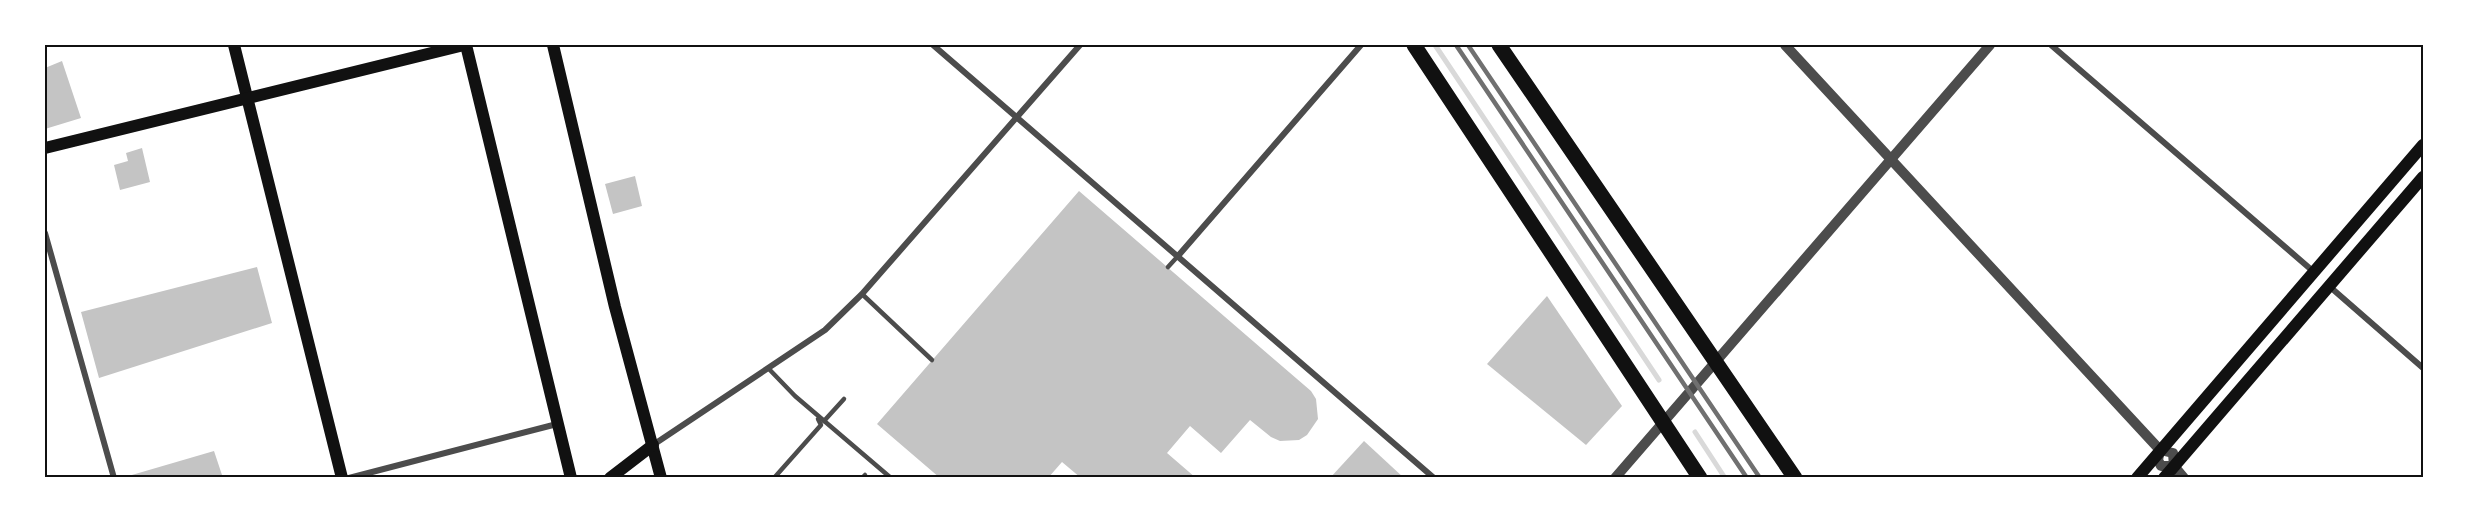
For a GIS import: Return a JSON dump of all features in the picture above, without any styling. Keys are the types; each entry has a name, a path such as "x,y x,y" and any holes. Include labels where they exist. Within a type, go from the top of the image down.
{"main road":[{"path":"234,45 342,478"},
{"path":"45,148 248,96 465,45 571,478"},
{"path":"553,45 615,307 661,478"},
{"path":"1414,45 1700,478"},
{"path":"1499,45 1795,478"},
{"path":"2137,478 2423,145"},
{"path":"2164,478 2423,177"},
{"path":"610,478 653,445"}],"street":[{"path":"933,45 1434,478"},
{"path":"653,445 825,330 862,294 1080,45"},
{"path":"1178,256 1360,45"},
{"path":"1785,45 2160,450 2173,453 2174,466 2184,478"},
{"path":"1615,478 1717,363 1990,45"},
{"path":"2051,45 2314,272"},
{"path":"45,233 114,478"},
{"path":"2329,286 2423,368"},
{"path":"349,478 557,424"}],"lane":[{"path":"1168,267 1178,256"},
{"path":"862,294 932,360"},
{"path":"768,368 822,423 849,442 891,478"},
{"path":"774,478 844,399"}],"building":[{"path":"62,61 81,118 45,129 45,68"},
{"path":"142,148 150,182 120,190 114,165 128,161 126,153"},
{"path":"635,176 642,206 613,214 605,184"},
{"path":"1079,191 1311,391 1316,399 1318,419 1307,435 1299,440 1280,441 1271,437 1250,420 1221,453 1190,426 1167,453 1196,478 1081,478 1062,462 1048,478 940,478 877,424"},
{"path":"257,267 272,323 99,378 81,312"},
{"path":"1547,296 1622,406 1586,445 1487,364"},
{"path":"1364,441 1404,478 1330,478"},
{"path":"214,451 223,478 125,478 125,477"}],"waterway":[{"path":"1435,45 1659,380"},
{"path":"1695,432 1725,478"}],"railway":[{"path":"1456,45 1747,478"},
{"path":"1468,45 1760,478"}]}
